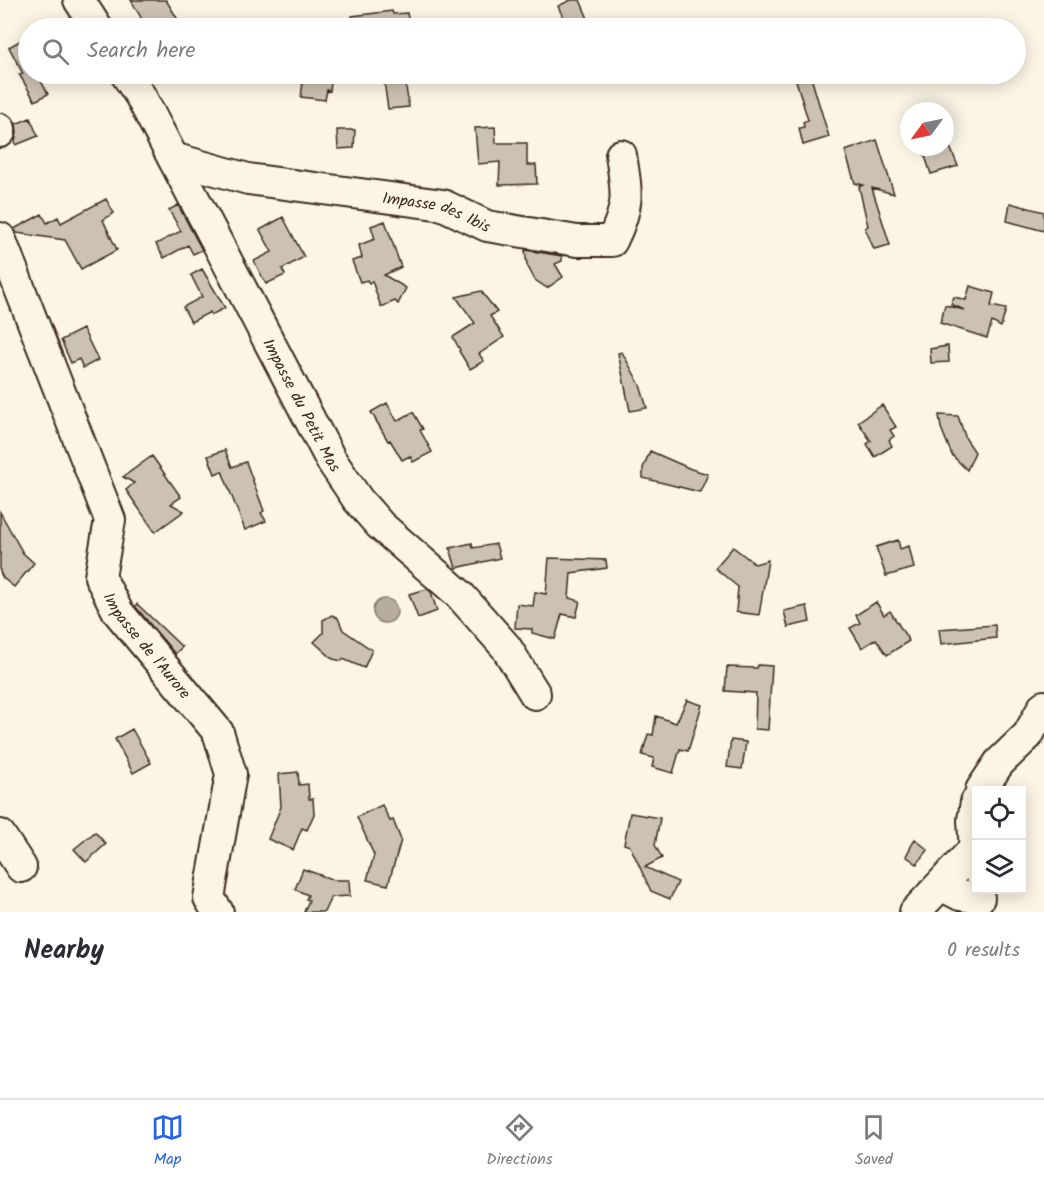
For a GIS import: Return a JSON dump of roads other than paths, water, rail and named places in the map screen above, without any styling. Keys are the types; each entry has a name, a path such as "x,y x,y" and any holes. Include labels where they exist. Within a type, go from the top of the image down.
{"street":[{"path":"79,0 91,18"},
{"name":"Impasse du Petit Mas","path":"133,84 331,460 358,500 380,525 459,594 506,647 535,694"},
{"name":"Impasse des Ibis","path":"173,158 248,179 442,205 487,226 577,241 612,241 623,220 627,194 621,155"},
{"name":"Impasse de l'Aurore","path":"0,238 110,520 100,577 118,612 218,732 225,753 231,774 209,898 218,912"},
{"path":"984,786 999,763 1028,735 1044,706"},
{"path":"0,835 21,867"},
{"path":"915,912 941,885 972,885"},
{"path":"941,885 960,895 972,888"}]}
